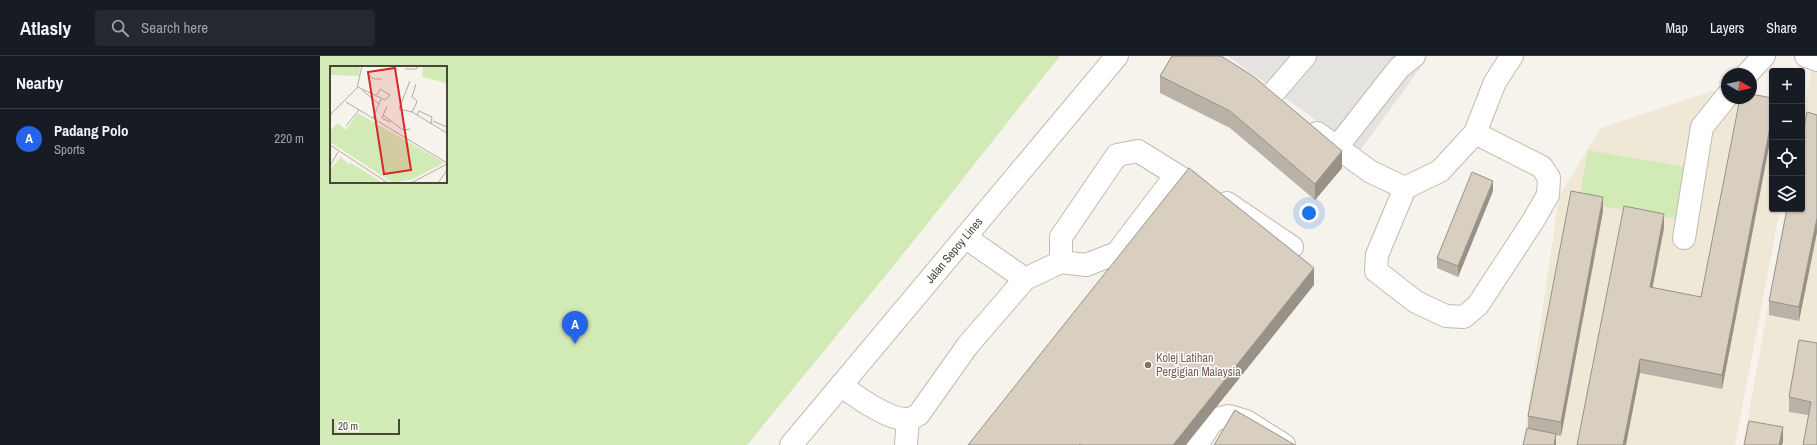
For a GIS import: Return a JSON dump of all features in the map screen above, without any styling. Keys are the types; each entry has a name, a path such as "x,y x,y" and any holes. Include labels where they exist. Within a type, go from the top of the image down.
{"street":[{"name":"Jalan Sepoy Lines","path":"792,445 1117,56"},
{"path":"1269,98 1305,56"},
{"path":"1337,147 1399,68 1414,56"},
{"path":"1475,133 1542,167 1549,178 1548,195 1533,221 1478,305 1464,316 1446,316 1416,302 1376,271 1379,249 1405,188 1440,171 1475,133 1495,82 1512,56"},
{"path":"1753,68 1764,56"},
{"path":"1806,56 1817,60"},
{"path":"1251,85 1370,172 1405,188"},
{"path":"1684,238 1702,127 1721,103"},
{"path":"1061,262 1061,237 1117,155 1138,151 1176,175 1237,208 1292,247"},
{"path":"841,386 865,403 897,417 908,419 919,414 968,345 1025,279 1061,262 1086,265 1117,253 1176,175"},
{"path":"965,238 1025,279"},
{"path":"1197,445 1213,420 1229,416 1246,421 1284,445"},
{"path":"906,445 908,419"}],"shaded area":[{"path":"1228,56 1421,56 1426,60 1359,152"},
{"path":"1814,56 1817,56 1817,445 1743,445 1785,212 1805,212 1805,104"},
{"path":"1712,91 1721,92 1721,104 1757,104 1757,99 1769,99 1769,212 1779,212 1735,445 1523,445 1559,196 1601,128"}],"green space":[{"path":"320,56 1060,56 912,243 747,445 320,445"},
{"path":"1588,150 1686,167 1677,219 1579,202"}],"building":[{"path":"1172,56 1221,56 1253,76 1342,151 1315,184 1230,111 1160,76"},
{"path":"1757,95 1769,97 1769,132 1722,375 1640,359 1623,445 1577,445 1624,206 1664,214 1650,287 1701,297 1739,104 1757,104"},
{"path":"1807,112 1817,115 1817,218 1799,307 1769,301 1786,212 1805,212 1805,122"},
{"name":"Kolej Latihan Pergigian Malaysia","path":"1189,168 1314,268 1173,445 968,445"},
{"path":"1472,172 1493,181 1458,266 1437,258"},
{"path":"1571,191 1603,197 1561,422 1528,416"},
{"path":"1799,340 1817,343 1817,445 1803,445 1811,402 1789,397"},
{"path":"1235,410 1295,445 1214,445"},
{"path":"1749,421 1783,427 1779,445 1744,445"},
{"path":"1527,428 1556,434 1554,445 1523,445"}],"place":[{"name":"Padang Polo","path":"575,344"},
{"name":"Kolej Latihan Pergigian Malaysia","path":"1148,365"}]}
